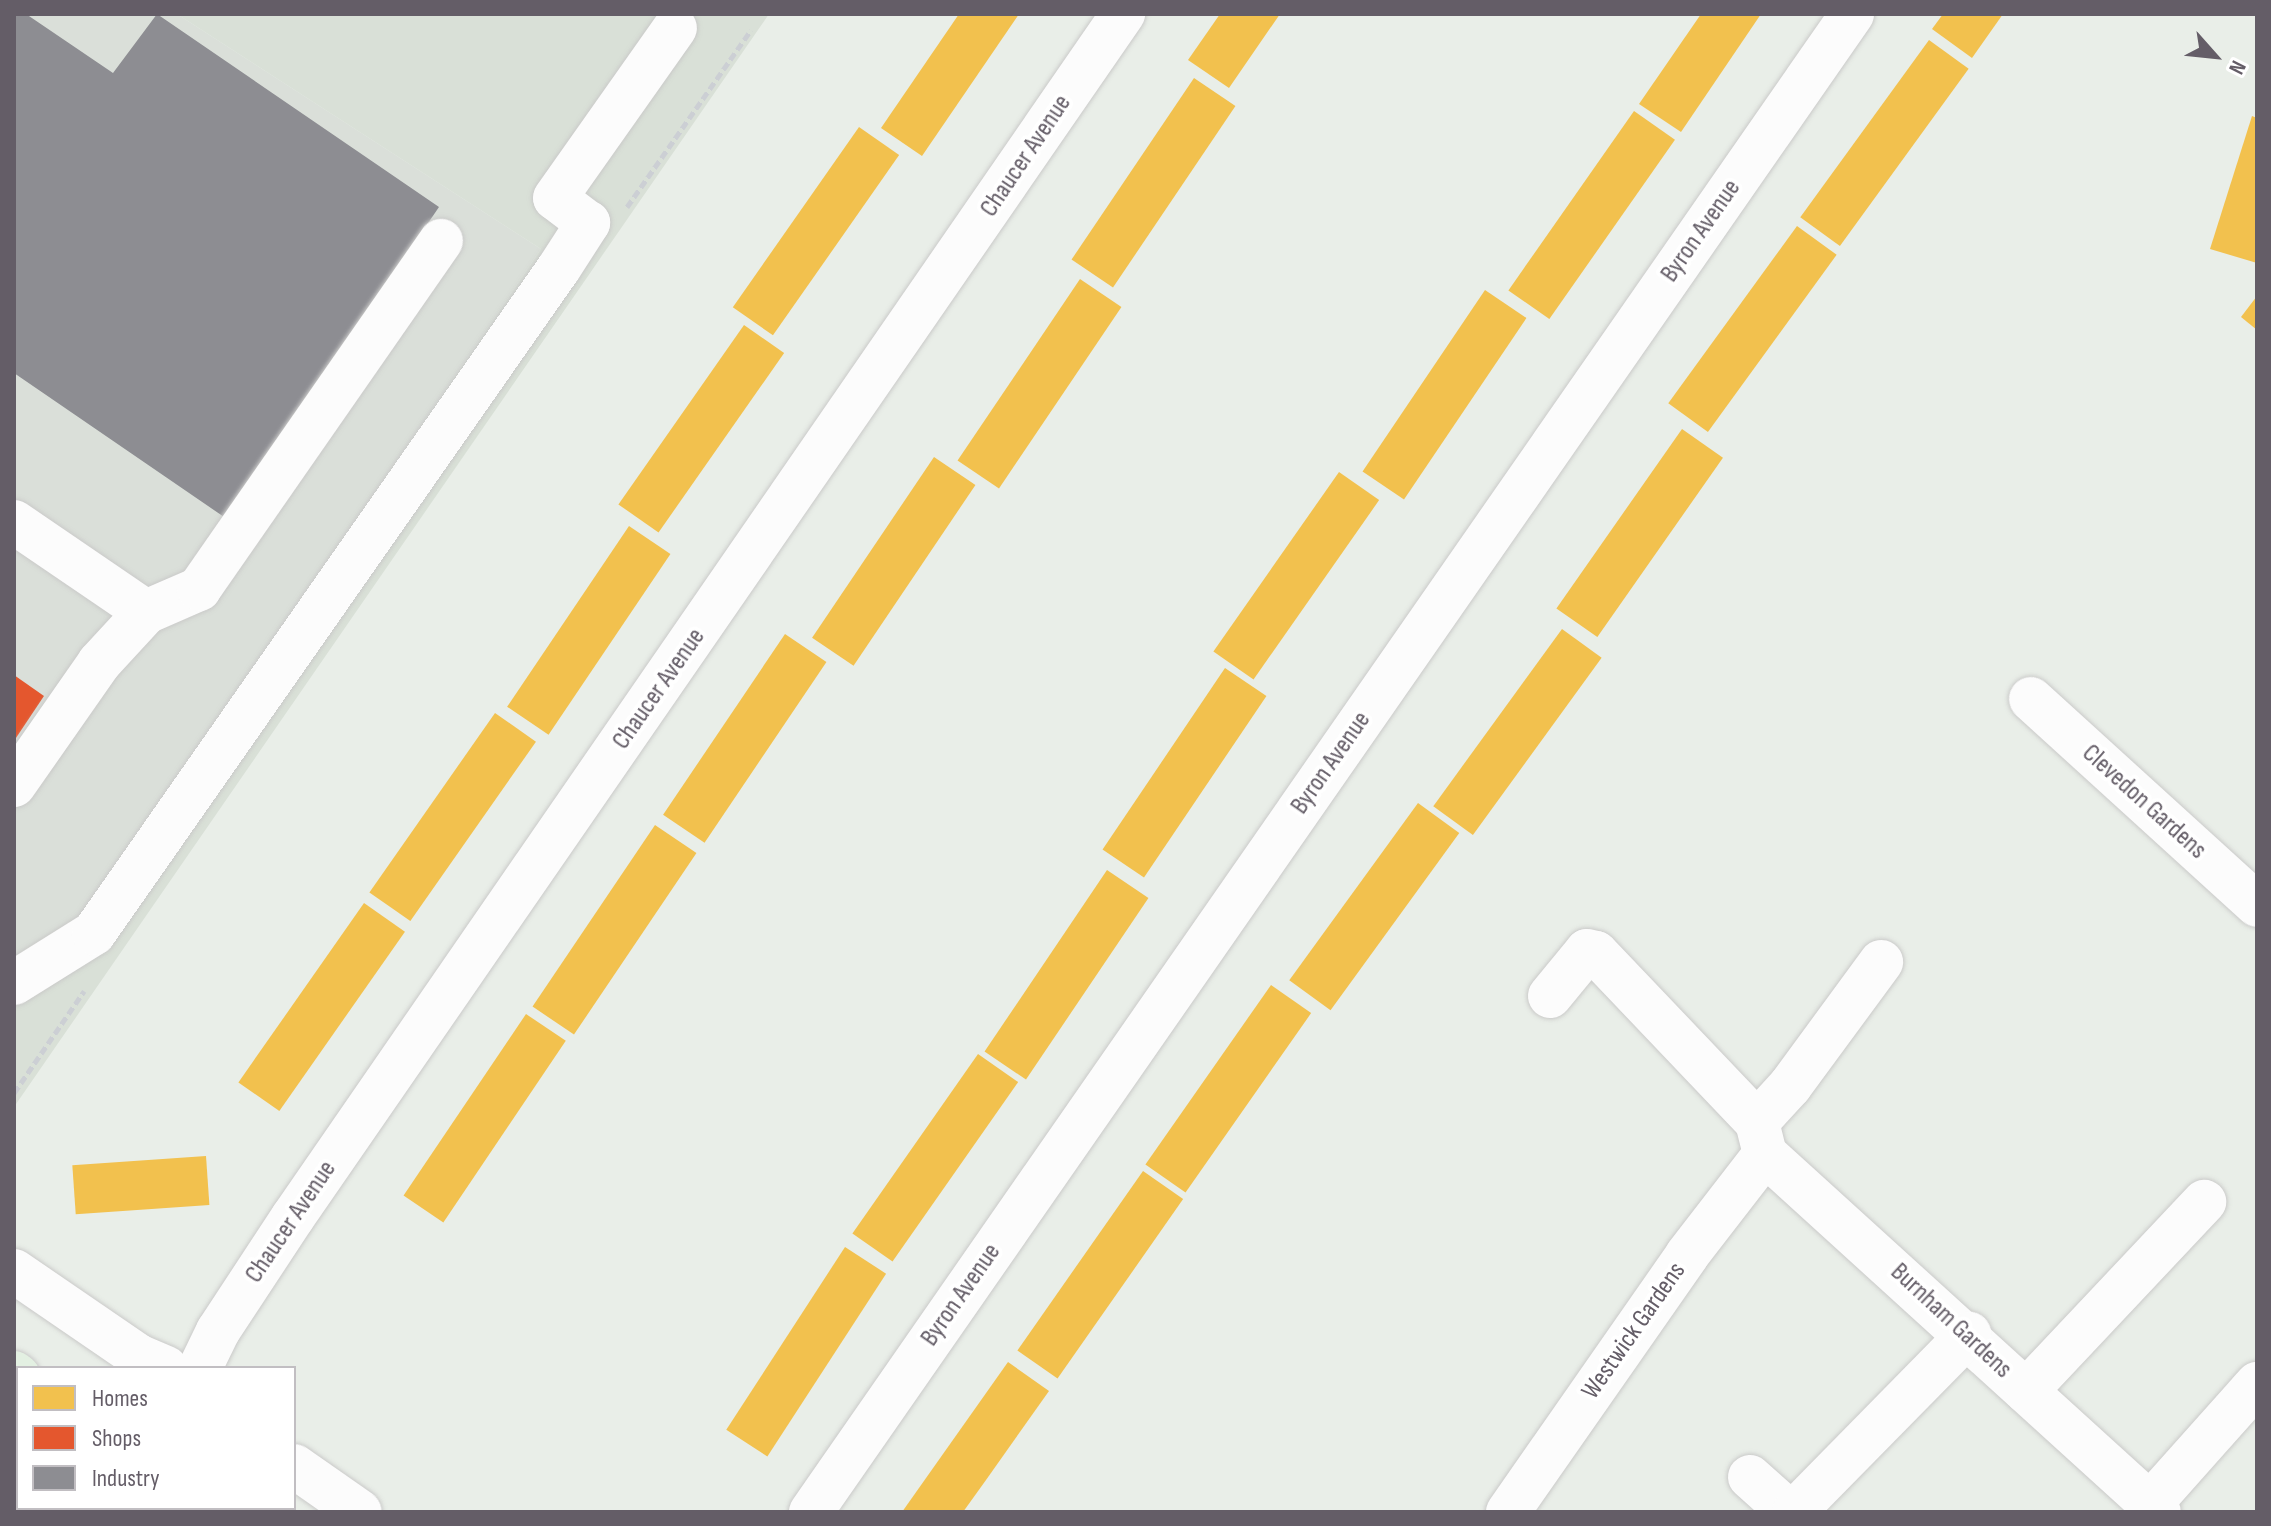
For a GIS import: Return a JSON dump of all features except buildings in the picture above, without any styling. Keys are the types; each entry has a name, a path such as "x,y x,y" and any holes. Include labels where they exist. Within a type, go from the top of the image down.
{"street":[{"name":"Chaucer Avenue","path":"201,1366 218,1331 293,1217 1123,14"},
{"name":"Byron Avenue","path":"811,1512 1852,14"},
{"path":"14,983 94,933 559,268 588,223 555,198 675,28"},
{"path":"14,785 99,663 146,612 199,589 441,241"},
{"path":"14,522 146,612"},
{"name":"Clevedon Gardens","path":"2031,699 2257,905"},
{"name":"Burnham Gardens","path":"1550,996 1587,951 1596,953 1761,1138 1969,1334 2144,1506"},
{"name":"Westwick Gardens","path":"1508,1512 1687,1255 1790,1086 1881,962"},
{"path":"2026,1391 2204,1202"},
{"path":"14,1271 138,1356 161,1366"},
{"path":"1750,1477 1791,1512 1969,1334"},
{"path":"2144,1506 2257,1384"},
{"path":"296,1467 360,1512"}],"shaded area":[{"path":"14,14 177,14 541,249 82,925 14,962"},
{"path":"177,14 769,14 14,1107 14,962 82,925 541,249"}]}
